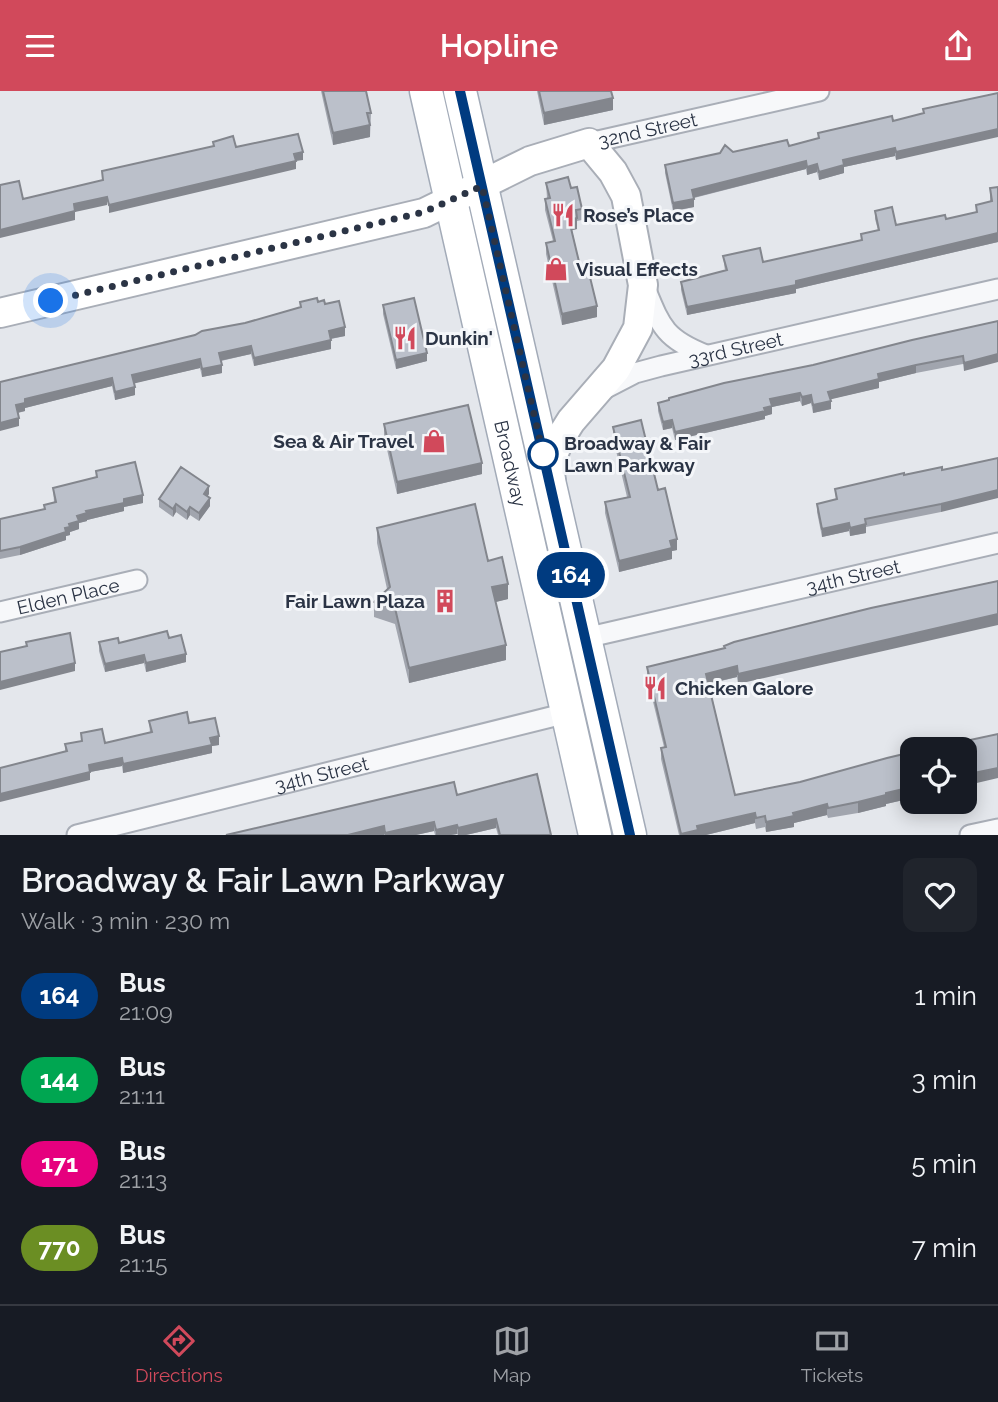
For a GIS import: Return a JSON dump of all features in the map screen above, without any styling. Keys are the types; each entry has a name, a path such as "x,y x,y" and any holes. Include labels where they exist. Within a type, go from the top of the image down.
{"main road":[{"name":"Broadway","path":"426,91 595,835"},
{"name":"Broadway","path":"460,91 630,835"}],"street":[{"name":"32nd Street","path":"0,313 424,212 450,202 530,161 589,143 819,91"},
{"path":"589,143 613,173 626,196 643,285 661,328 685,347 706,355"},
{"path":"588,403 616,369 638,328 643,285"},
{"name":"33rd Street","path":"553,499 549,466 559,440 588,403 610,385 635,373 998,289"},
{"name":"34th Street","path":"585,638 998,543"},
{"name":"Elden Place","path":"0,612 137,580"},
{"name":"34th Street","path":"77,835 567,713"},
{"path":"970,835 998,829"}],"building":[{"path":"323,91 366,91 371,113 367,113 370,125 333,133"},
{"path":"539,91 611,91 613,98 544,113"},
{"path":"998,93 998,129 896,152 895,148 843,160 844,165 819,172 817,164 807,167 806,161 692,190 694,199 673,203 665,165 720,153 725,145 733,152 787,140 789,146 819,138 818,133 892,116 893,121 924,113 923,109"},
{"path":"298,134 303,152 294,154 296,161 109,205 107,197 74,204 75,211 0,230 0,185 19,181 23,199 103,180 102,171 214,146 213,142 233,136 236,147"},
{"path":"568,177 571,188 577,187 582,209 576,210 577,218 569,220 581,270 588,269 597,306 562,314 546,243 555,241 545,199 550,198 546,183"},
{"path":"998,187 998,233 796,281 796,285 687,307 681,282 727,270 723,256 760,248 763,262 862,240 861,234 879,230 875,211 892,207 896,225 945,215 946,219 977,212 976,205 992,201 990,188"},
{"path":"317,298 318,302 324,300 325,304 339,301 345,327 329,331 331,340 254,358 251,346 219,353 222,365 202,369 200,359 132,375 135,387 115,392 112,378 25,399 25,403 16,405 19,418 0,423 0,382 195,335 202,331 245,323 301,307 300,302"},
{"name":"Dunkin'","path":"414,298 427,353 396,360 383,305"},
{"path":"998,321 998,354 964,363 963,356 878,374 879,379 828,392 831,401 813,405 811,395 802,397 800,393 770,399 772,406 764,408 765,411 675,432 672,420 663,422 658,403 669,398"},
{"path":"468,405 482,463 397,482 384,424"},
{"path":"641,420 658,490 665,488 677,539 670,541 672,548 619,561 605,502 630,497 613,427"},
{"path":"998,458 998,490 865,519 866,524 850,528 849,523 822,529 817,504 837,499 835,489 904,473 942,467 942,470"},
{"path":"135,462 143,495 124,499 124,503 86,511 87,513 77,516 79,521 65,528 66,532 0,551 0,519 45,509 44,505 56,502 53,488 97,477 96,471"},
{"path":"181,467 209,486 204,494 210,498 199,513 190,507 187,512 176,504 173,509 159,499"},
{"name":"Fair Lawn Plaza","path":"475,504 488,561 502,557 508,584 492,587 506,645 409,668 395,608 374,602 390,587 377,528"},
{"path":"998,581 998,614 738,674 737,666 706,674 735,795 800,782 900,755 900,790 828,808 827,804 793,813 794,816 766,822 765,816 756,818 755,813 697,826 698,830 681,834 661,748 666,747 647,667 871,608"},
{"path":"167,631 169,638 181,635 186,654 146,663 144,655 105,664 99,642 118,638 119,643"},
{"path":"70,633 75,663 0,682 0,652 27,646 26,642"},
{"path":"187,712 189,723 215,718 219,736 210,738 212,745 123,764 122,758 89,765 90,772 0,794 0,768 67,751 65,744 82,741 81,733 102,729 105,743 152,732 149,721"},
{"path":"998,734 998,768 977,772 977,738"},
{"path":"537,774 551,835 500,835 496,819 436,830 434,822 385,833 384,826 348,835 226,835 454,782 457,795"}],"bus line":[{"name":"164","path":"460,91 630,835"}],"place":[{"name":"Rose’s Place","path":"563,215"},
{"name":"Visual Effects","path":"556,269"},
{"name":"Dunkin'","path":"405,338"},
{"name":"Sea & Air Travel","path":"434,441"},
{"name":"Broadway & Fair Lawn Parkway","path":"543,454"},
{"name":"Fair Lawn Plaza","path":"445,601"},
{"name":"Chicken Galore","path":"655,688"}],"route":[{"path":"51,301 424,212 482,186 543,454"}]}
